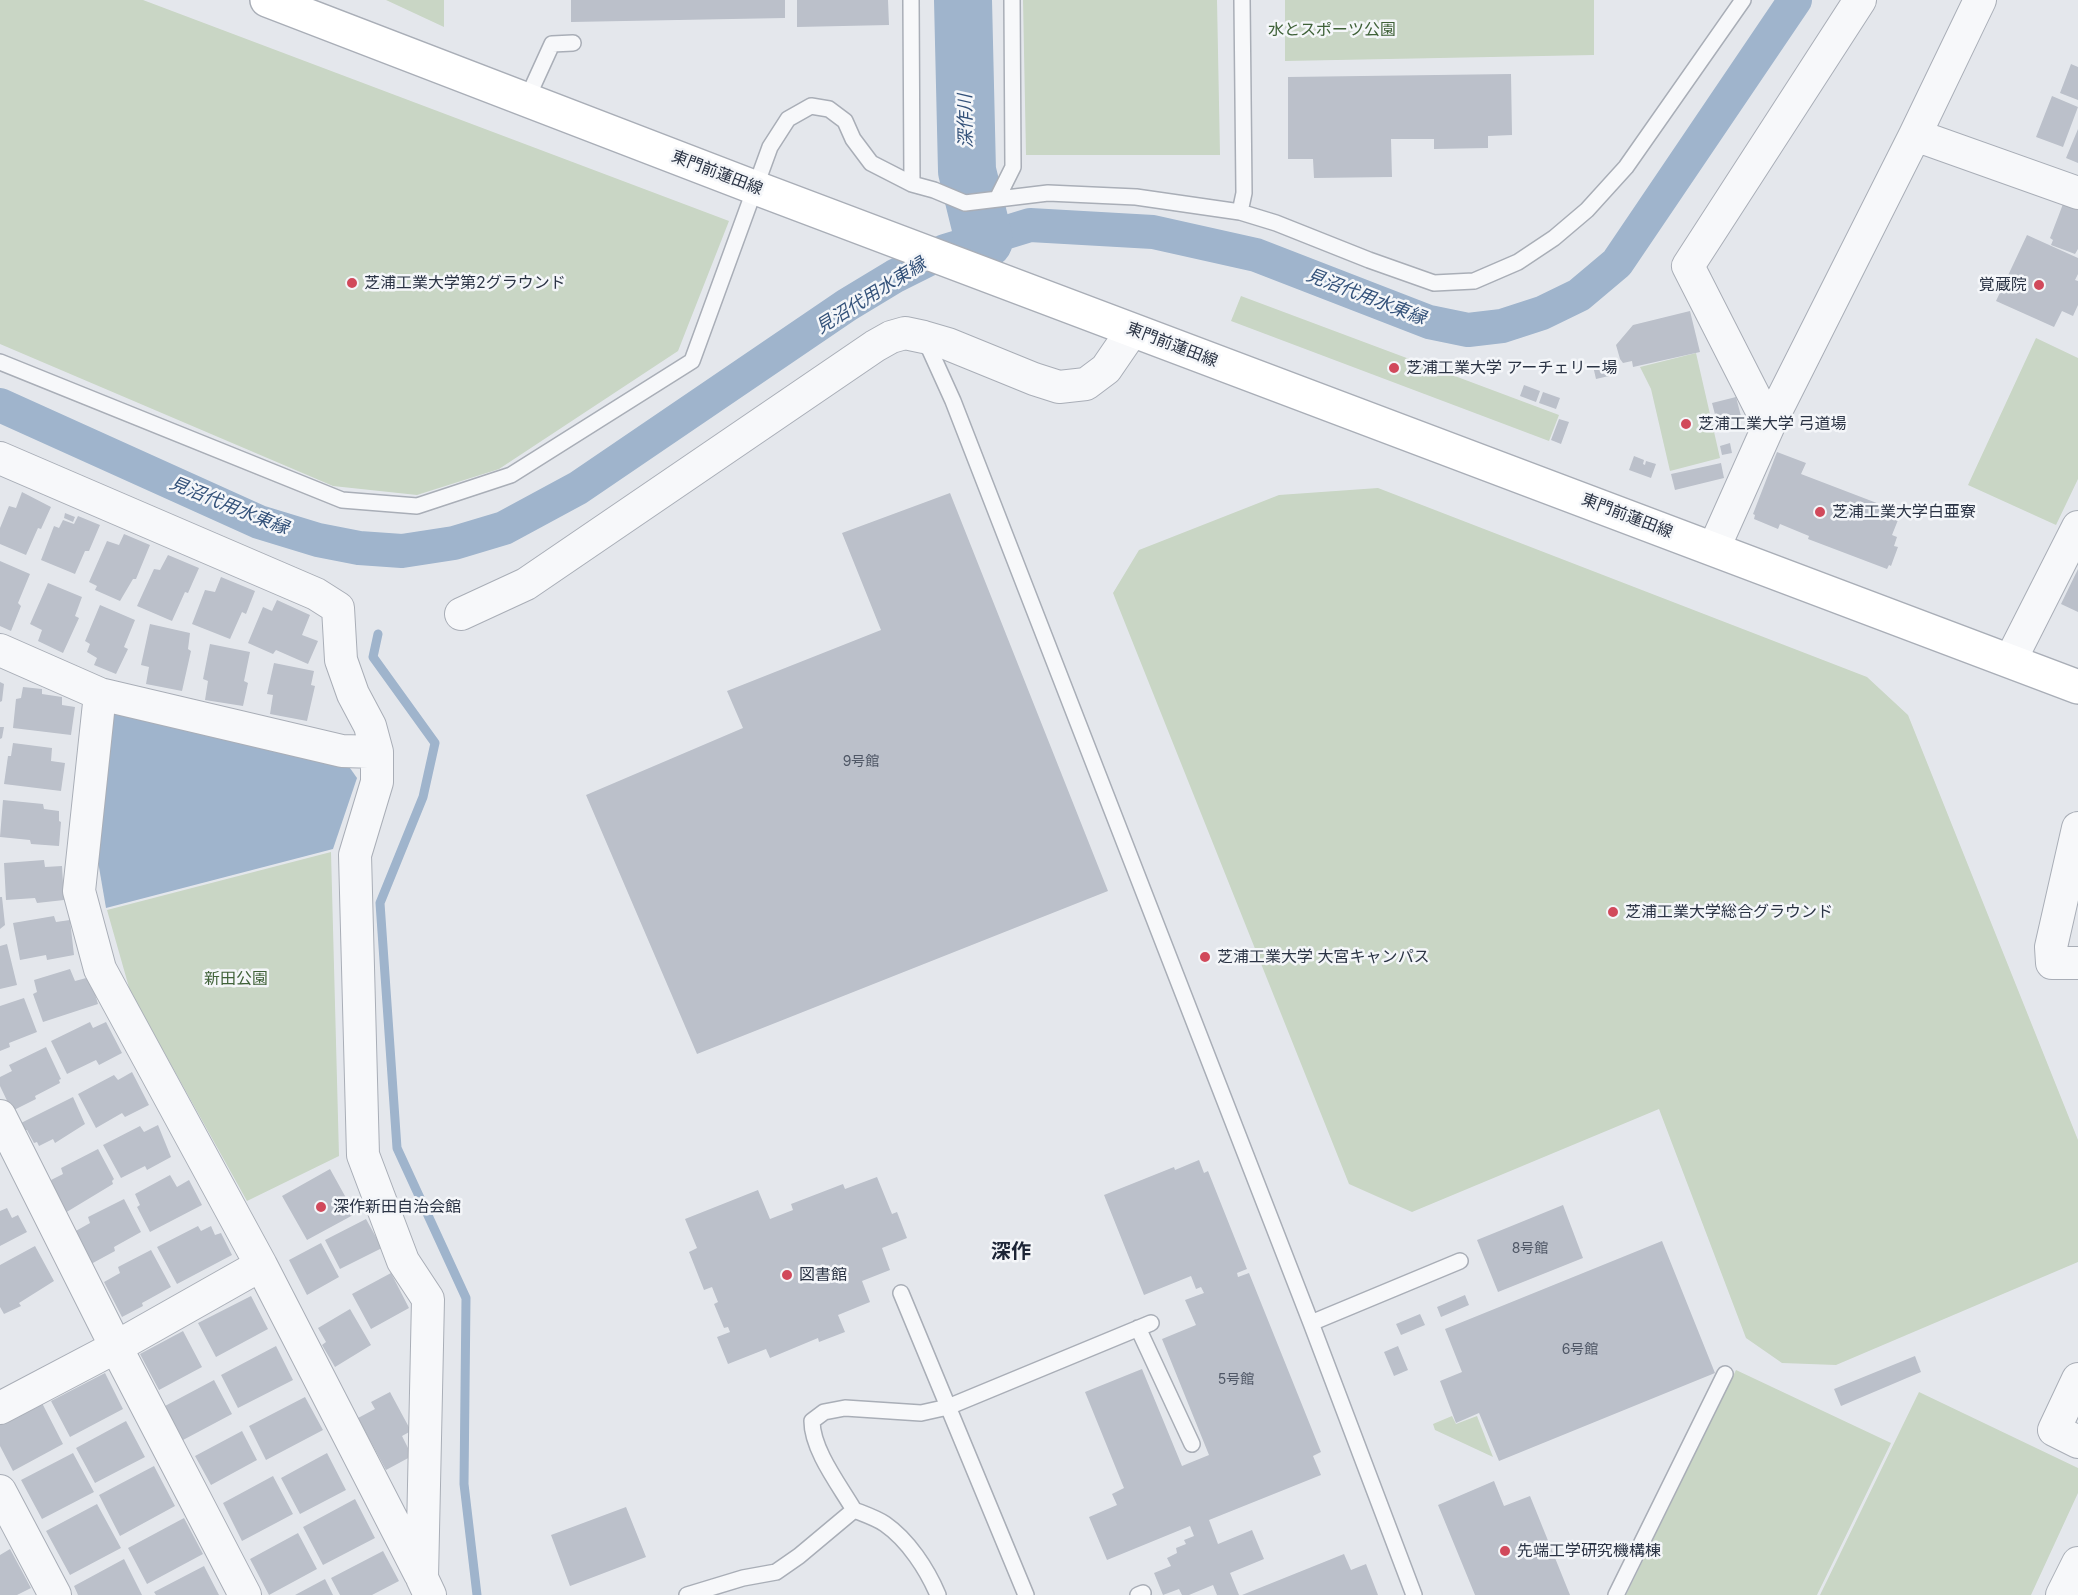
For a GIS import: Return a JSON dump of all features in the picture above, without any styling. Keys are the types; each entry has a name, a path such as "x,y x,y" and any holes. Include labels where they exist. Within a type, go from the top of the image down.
{"main road":[{"name":"東門前蓮田線","path":"267,0 1132,331 1714,548 2078,687"}],"street":[{"path":"1769,424 1688,266 1860,0"},
{"path":"1714,548 1769,424 1915,135 1980,0"},
{"path":"1915,135 2078,193"},
{"path":"461,614 526,584 891,337 905,333 948,344 1059,387 1086,384 1106,369 1132,331"},
{"path":"0,458 316,594 338,608 341,660 353,694 370,726 377,752 377,782 355,855 363,1155 403,1261 428,1299 426,1586"},
{"path":"2010,661 2078,527"},
{"path":"0,650 100,694 342,751 377,752"},
{"path":"100,694 79,891 100,969 261,1265 426,1586"},
{"path":"2078,828 2051,947 2052,963 2078,963"},
{"path":"0,1116 116,1347 245,1595"},
{"path":"0,1408 116,1347 261,1265"},
{"path":"2078,1379 2054,1430 2078,1442"},
{"path":"0,1491 55,1595"},
{"path":"2062,1595 2078,1563"}],"lane":[{"path":"911,0 912,184"},
{"path":"998,199 1013,167 1012,0"},
{"path":"1240,212 1244,193 1242,0"},
{"path":"0,362 342,500 417,506 511,475 692,362 770,147 788,119 811,105 829,109 845,121 853,139 871,163 912,184 965,203 1048,193 1136,197 1240,212 1276,223 1434,283 1474,281 1518,262 1554,238 1587,210 1626,167 1743,0"},
{"path":"526,101 552,44 573,42"},
{"path":"924,337 952,401 1311,1323 1414,1595"},
{"path":"1311,1323 1460,1261"},
{"path":"901,1293 1026,1595"},
{"path":"938,1595 926,1572 909,1548 884,1524 854,1510 828,1467 812,1434 812,1421 824,1412 845,1408 921,1413 948,1407 1145,1326 1192,1444"},
{"path":"1616,1595 1725,1374"},
{"path":"687,1595 743,1578 776,1572 799,1557 854,1510"}],"green space":[{"name":"芝浦工業大学第2グラウンド","path":"0,0 143,0 729,221 678,351 499,469 417,495 333,486 0,344"},
{"path":"386,0 444,0 444,27"},
{"path":"1023,0 1217,0 1220,155 1026,155"},
{"name":"水とスポーツ公園","path":"1285,0 1594,0 1594,55 1285,61"},
{"name":"芝浦工業大学 アーチェリー場","path":"1241,296 1559,415 1549,441 1231,321"},
{"path":"2036,338 2078,358 2078,479 2056,525 1968,485"},
{"name":"芝浦工業大学 弓道場","path":"1696,353 1720,458 1670,471 1651,389 1640,367"},
{"name":"芝浦工業大学総合グラウンド","path":"1378,488 1867,677 1908,715 2078,1140 2078,1262 1836,1365 1782,1363 1746,1338 1659,1109 1412,1212 1349,1184 1113,593 1139,550 1279,495"},
{"name":"新田公園","path":"331,852 339,1156 247,1201 130,991 107,910"},
{"path":"1736,1370 1891,1443 1817,1595 1626,1595"},
{"path":"1919,1392 2078,1468 2078,1493 2031,1595 1820,1595"},
{"path":"1452,1416 1456,1424 1477,1416 1493,1457 1435,1430 1433,1424"}],"water":[{"path":"119,709 345,761 357,778 333,849 106,908 95,844 105,723"}],"building":[{"path":"571,0 785,0 785,18 571,22"},
{"path":"797,0 888,0 889,25 797,27"},
{"path":"2071,64 2078,67 2078,100 2060,93"},
{"path":"1511,74 1512,135 1488,136 1488,148 1434,149 1434,139 1391,139 1392,177 1314,178 1313,159 1288,159 1288,77"},
{"path":"2052,96 2078,107 2063,147 2036,137"},
{"path":"2078,129 2078,163 2066,158"},
{"path":"2063,204 2078,210 2078,249 2075,254 2051,245 2053,240 2050,238"},
{"path":"2027,235 2078,258 2078,274 2075,280 2078,281 2078,305 2073,316 2062,311 2054,327 1996,301"},
{"path":"1690,311 1700,352 1633,367 1632,361 1623,363 1620,359 1616,345 1633,325"},
{"path":"1610,362 1613,375 1596,379 1593,366"},
{"path":"1524,385 1540,391 1536,402 1520,396"},
{"path":"1543,392 1560,398 1556,409 1539,403"},
{"path":"1736,397 1741,416 1717,422 1712,403"},
{"path":"1559,419 1569,422 1561,444 1551,440"},
{"path":"1730,443 1732,453 1722,455 1720,446"},
{"name":"芝浦工業大学白亜寮","path":"1777,452 1806,463 1801,474 1882,505 1880,509 1895,515 1893,518 1898,520 1892,535 1897,537 1894,546 1898,547 1891,566 1889,565 1887,569 1808,539 1809,536 1780,524 1778,529 1754,519 1753,514"},
{"path":"1634,456 1644,460 1645,465 1646,461 1656,464 1651,478 1629,470"},
{"path":"1721,463 1724,478 1675,490 1671,474"},
{"path":"22,492 51,507 41,529 38,528 26,555 0,544 0,528 9,506 16,508"},
{"path":"950,493 1108,891 697,1054 586,795 743,728 727,691 881,630 842,533"},
{"path":"65,513 75,517 73,522 64,518"},
{"path":"78,516 100,525 89,551 85,551 75,574 41,560 54,526 59,528 63,520 74,524"},
{"path":"124,534 150,545 136,579 133,579 120,601 95,590 97,586 89,582 107,541 119,545"},
{"path":"168,555 199,568 172,621 137,606 154,569 160,570"},
{"path":"0,561 30,574 18,603 21,606 11,631 0,626"},
{"path":"2078,569 2078,612 2061,604"},
{"path":"221,577 255,591 246,614 242,612 230,639 192,624 205,590 215,592"},
{"path":"48,583 82,597 75,616 79,618 63,653 38,641 42,630 30,624"},
{"path":"277,600 310,615 302,635 318,641 308,664 276,650 273,654 248,643 263,607 272,611"},
{"path":"100,605 135,620 124,647 128,649 116,674 94,665 97,658 87,652 90,644 85,641"},
{"path":"150,624 190,633 188,649 191,651 182,691 146,684 149,667 141,665"},
{"path":"210,644 250,652 244,681 248,683 243,706 205,700 208,681 203,679"},
{"path":"274,663 314,671 311,685 315,686 307,721 270,714 273,695 267,694"},
{"path":"0,682 4,684 0,702"},
{"path":"23,687 42,689 42,694 62,697 62,705 75,707 71,735 13,728 16,699 21,698"},
{"path":"0,727 4,727 0,739"},
{"path":"13,743 52,748 51,761 65,763 61,791 4,784 8,756 11,756"},
{"path":"3,800 43,804 44,809 59,811 61,822 59,846 31,844 30,840 0,837"},
{"path":"44,860 45,867 62,866 64,900 37,903 35,898 6,900 4,863"},
{"path":"0,897 2,897 5,925 0,929"},
{"path":"54,916 56,922 70,920 74,955 47,960 46,955 20,960 13,923"},
{"path":"7,944 17,985 0,989 0,946"},
{"path":"70,969 75,981 90,977 98,1004 43,1022 33,994 37,992 34,980"},
{"path":"24,998 37,1032 9,1043 10,1047 0,1051 0,1006"},
{"path":"90,1022 93,1028 106,1022 122,1053 99,1065 96,1060 67,1074 51,1041"},
{"path":"46,1047 61,1079 60,1083 12,1111 0,1086 0,1077 12,1071 9,1065"},
{"path":"132,1072 149,1105 125,1117 122,1113 96,1128 78,1094 114,1075 118,1080"},
{"path":"73,1097 85,1124 55,1143 53,1139 39,1146 37,1142 34,1143 21,1123"},
{"path":"158,1125 171,1157 147,1170 145,1166 121,1178 103,1145 140,1126 144,1132"},
{"path":"98,1149 114,1179 113,1184 65,1213 53,1191 55,1189 51,1180 63,1174 61,1168"},
{"path":"1199,1160 1204,1173 1208,1171 1247,1269 1237,1273 1238,1277 1249,1273 1321,1452 1313,1456 1321,1475 1209,1520 1218,1544 1252,1530 1264,1559 1230,1573 1239,1595 1217,1595 1213,1585 1189,1595 1182,1595 1179,1589 1163,1595 1154,1573 1171,1566 1167,1558 1177,1553 1176,1548 1186,1544 1184,1540 1194,1536 1190,1526 1107,1560 1089,1517 1117,1505 1112,1494 1124,1488 1085,1392 1142,1369 1182,1466 1209,1455 1162,1339 1196,1325 1185,1300 1204,1293 1201,1287 1196,1289 1191,1276 1144,1295 1104,1195 1174,1167 1175,1170"},
{"path":"330,1169 355,1214 307,1240 282,1196"},
{"path":"170,1175 177,1187 189,1180 202,1205 150,1232 137,1207 140,1205 135,1194"},
{"name":"図書館","path":"877,1177 892,1214 897,1212 907,1238 882,1248 890,1270 862,1281 870,1302 838,1315 845,1332 819,1342 818,1338 770,1358 766,1349 728,1364 717,1337 730,1332 728,1327 724,1328 714,1304 718,1302 712,1287 704,1290 689,1252 697,1248 685,1219 758,1190 770,1219 793,1210 791,1204 843,1184 845,1189"},
{"path":"124,1199 141,1232 114,1247 115,1251 91,1264 74,1232 90,1223 88,1217"},
{"path":"1563,1205 1583,1258 1498,1292 1477,1240"},
{"path":"7,1208 12,1218 18,1215 27,1232 0,1246 0,1211"},
{"path":"366,1219 382,1248 340,1269 325,1240"},
{"path":"198,1226 201,1231 211,1226 215,1235 221,1233 232,1255 177,1284 157,1247"},
{"path":"1662,1241 1715,1373 1499,1461 1479,1413 1456,1423 1440,1381 1462,1372 1445,1329"},
{"path":"321,1243 339,1277 307,1295 289,1260"},
{"path":"35,1246 54,1281 19,1303 21,1306 4,1314 0,1307 0,1265"},
{"path":"151,1250 171,1287 122,1317 104,1282 120,1273 118,1267"},
{"path":"391,1273 409,1308 371,1329 352,1294"},
{"path":"1465,1295 1469,1305 1441,1317 1437,1307"},
{"path":"251,1296 268,1329 216,1357 198,1323"},
{"path":"350,1309 371,1345 335,1367 322,1345 326,1342 318,1328"},
{"path":"1420,1314 1425,1325 1401,1335 1396,1324"},
{"path":"183,1331 202,1367 159,1390 140,1354"},
{"path":"276,1346 293,1380 238,1408 221,1375"},
{"path":"1398,1346 1408,1370 1394,1376 1384,1352"},
{"path":"1915,1356 1921,1372 1841,1406 1834,1389"},
{"path":"105,1373 123,1409 70,1437 51,1401"},
{"path":"214,1380 232,1414 183,1440 165,1406"},
{"path":"390,1392 411,1431 402,1436 412,1456 386,1470 358,1418 375,1409 371,1402"},
{"path":"305,1397 323,1430 266,1460 249,1426"},
{"path":"42,1403 63,1444 13,1471 0,1446 0,1425"},
{"path":"126,1421 145,1457 95,1483 76,1448"},
{"path":"242,1431 257,1460 211,1485 195,1456"},
{"path":"73,1453 94,1492 42,1519 21,1480"},
{"path":"327,1453 346,1490 300,1514 281,1478"},
{"path":"154,1466 175,1506 120,1536 99,1495"},
{"path":"273,1476 293,1514 242,1541 223,1503"},
{"name":"先端工学研究機構棟","path":"1494,1481 1504,1506 1530,1496 1570,1595 1475,1595 1438,1505"},
{"path":"355,1499 375,1538 323,1565 303,1527"},
{"path":"97,1504 121,1548 70,1575 46,1531"},
{"path":"626,1507 646,1557 570,1586 551,1535"},
{"path":"184,1518 203,1554 147,1584 128,1548"},
{"path":"298,1533 317,1569 269,1595 250,1559"},
{"path":"10,1549 31,1588 17,1595 0,1595 0,1555"},
{"path":"383,1551 399,1581 372,1595 340,1595 331,1578"},
{"path":"1344,1554 1351,1570 1366,1564 1378,1595 1242,1595"},
{"path":"124,1559 142,1595 78,1595 74,1586"},
{"path":"204,1566 219,1595 156,1595 154,1592"},
{"path":"325,1579 333,1595 295,1595"}],"waterway":[{"name":"深作川","path":"963,0 967,171 984,240"},
{"name":"見沼代用水東縁","path":"0,405 259,522 318,540 359,548 402,551 454,543 504,528 578,488 847,305 895,276 945,251 1030,225 1153,232 1256,255 1429,322 1468,330 1502,326 1542,313 1579,295 1617,263 1795,0"},
{"path":"378,634 373,657 435,743 423,797 380,903 397,1148 466,1298 464,1484 477,1595"}],"place":[{"name":"芝浦工業大学第2グラウンド","path":"352,283"},
{"name":"覚蔵院","path":"2039,285"},
{"name":"芝浦工業大学 アーチェリー場","path":"1394,368"},
{"name":"芝浦工業大学 弓道場","path":"1686,424"},
{"name":"芝浦工業大学白亜寮","path":"1820,512"},
{"name":"芝浦工業大学総合グラウンド","path":"1613,912"},
{"name":"芝浦工業大学 大宮キャンパス","path":"1205,957"},
{"name":"深作新田自治会館","path":"321,1207"},
{"name":"図書館","path":"787,1275"},
{"name":"先端工学研究機構棟","path":"1505,1551"}],"district":[{"name":"深作","path":"1011,1252"}]}
